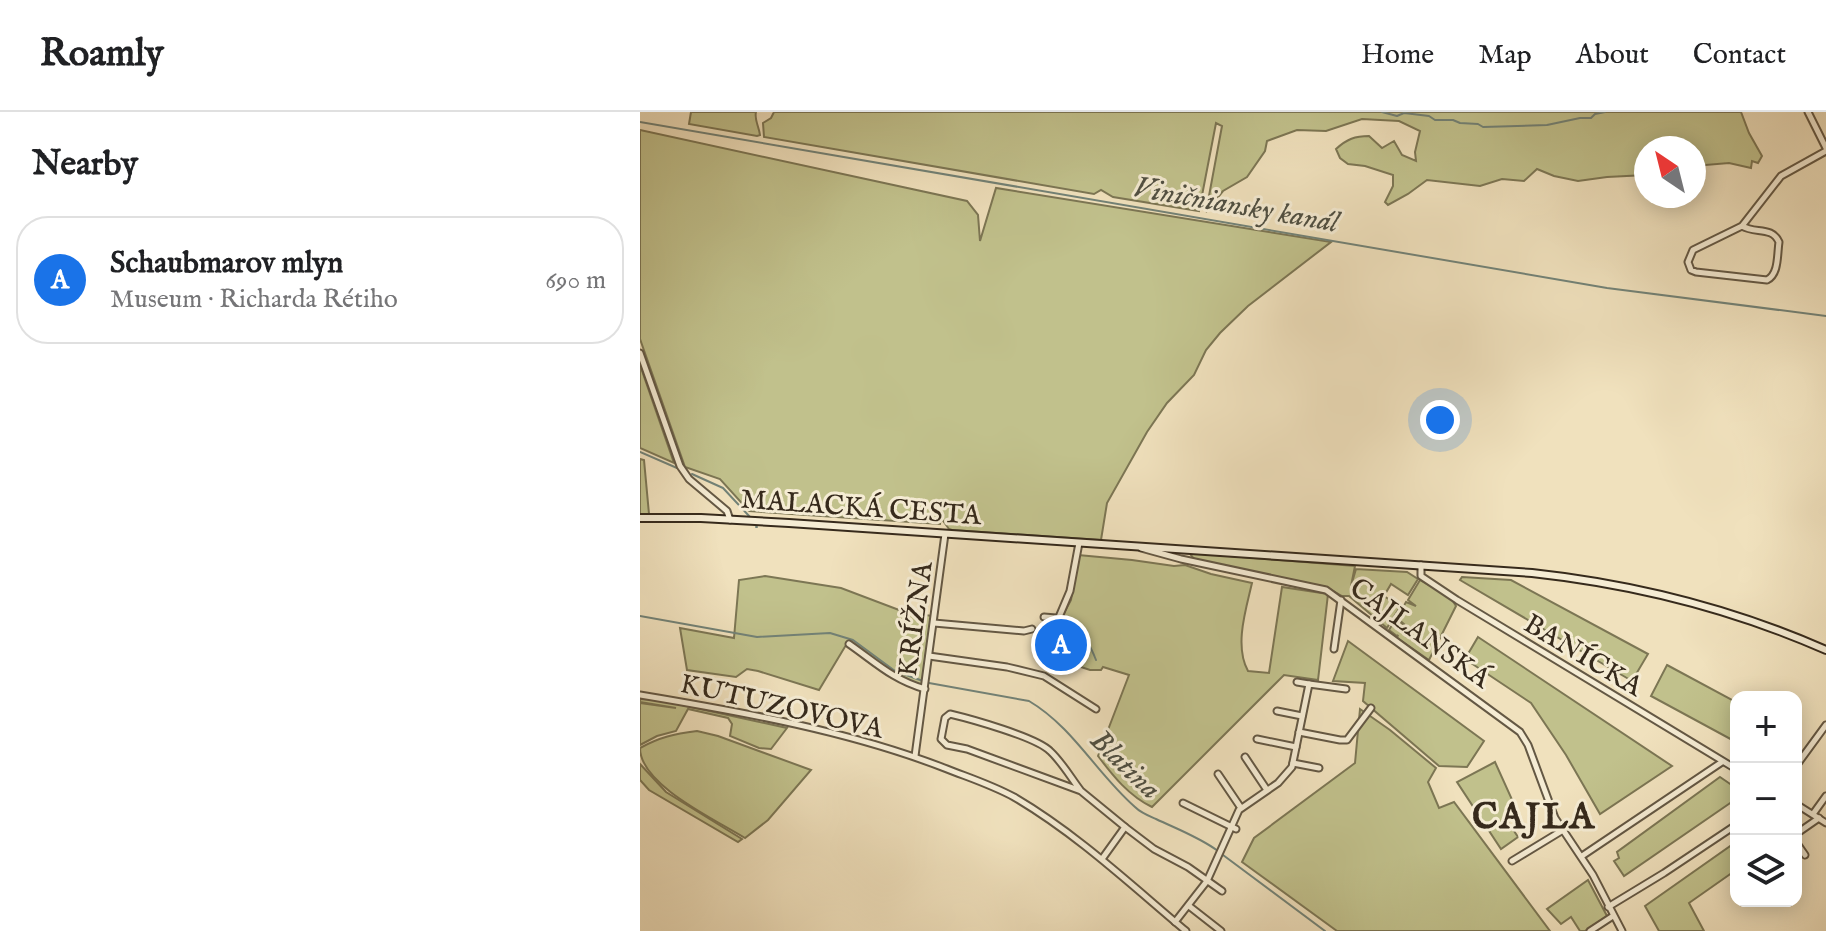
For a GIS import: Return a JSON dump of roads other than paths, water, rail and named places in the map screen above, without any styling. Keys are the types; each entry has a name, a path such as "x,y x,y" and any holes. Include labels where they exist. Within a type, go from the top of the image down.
{"main road":[{"name":"MALACKÁ CESTA","path":"640,518 748,521 1079,543"},
{"path":"1079,543 1532,573 1618,586 1715,610 1826,650"}],"street":[{"path":"1742,226 1771,232 1777,238 1779,242 1772,278 1767,280 1691,270 1688,262 1693,250 1742,226 1781,176 1826,150 1808,112"},
{"path":"640,353 680,466 689,479 727,511 730,520"},
{"name":"KRÍŽNA","path":"915,756 945,534"},
{"path":"1044,617 1059,617 1070,591 1079,543"},
{"name":"CAJLANSKÁ","path":"1137,547 1326,590 1520,732 1528,745 1550,806 1593,875 1622,931"},
{"path":"1181,559 1182,550"},
{"name":"BANÍCKA","path":"1421,565 1421,576 1730,766"},
{"path":"1334,649 1341,600"},
{"path":"934,623 1024,631 1032,629"},
{"path":"849,644 889,674 925,688"},
{"path":"929,656 1007,667 1044,676 1096,709"},
{"path":"1297,682 1346,689"},
{"path":"1175,922 1207,881 1241,808 1283,779 1293,763 1309,684"},
{"name":"KUTUZOVOVA","path":"640,695 750,715 915,756 981,781 1042,814 1102,859 1186,931"},
{"path":"1299,732 1347,740 1371,708"},
{"path":"1277,711 1302,716"},
{"path":"1081,791 967,749 947,745 941,739 945,718 950,714 963,717 1039,743 1051,751 1081,791 1125,827 1222,891"},
{"path":"1798,763 1826,725"},
{"path":"1257,739 1296,747"},
{"path":"1245,757 1267,790"},
{"path":"1582,856 1722,762"},
{"path":"1293,763 1319,768"},
{"path":"1218,774 1241,808"},
{"path":"1062,784 1071,777"},
{"path":"1802,829 1816,816 1826,796"},
{"path":"1183,803 1234,828"},
{"path":"1802,808 1826,823"},
{"path":"1102,859 1125,827"},
{"path":"1608,907 1730,829"},
{"path":"1512,861 1563,830"},
{"path":"1802,851 1805,855"},
{"path":"1189,906 1221,931"},
{"path":"1590,931 1613,916"}],"waterway":[{"path":"1382,112 1397,116 1404,113 1429,116 1435,120 1453,120 1483,127 1547,125 1591,118 1605,112"},
{"name":"Viničniansky kanál","path":"640,122 1607,288 1826,316"},
{"path":"640,452 677,468"},
{"path":"692,474 723,488 750,517"},
{"name":"Blatina","path":"640,616 757,637 830,633 853,640 895,671 923,681"},
{"path":"1065,623 1065,637"},
{"path":"1073,628 1087,642 1096,660"},
{"name":"Blatina","path":"929,683 1029,701 1059,724 1137,809 1218,851"},
{"name":"Blatina","path":"1223,855 1325,931"}],"place":[{"name":"Schaubmarov mlyn","path":"1061,645"}],"district":[{"name":"CAJLA","path":"1534,815"}]}
